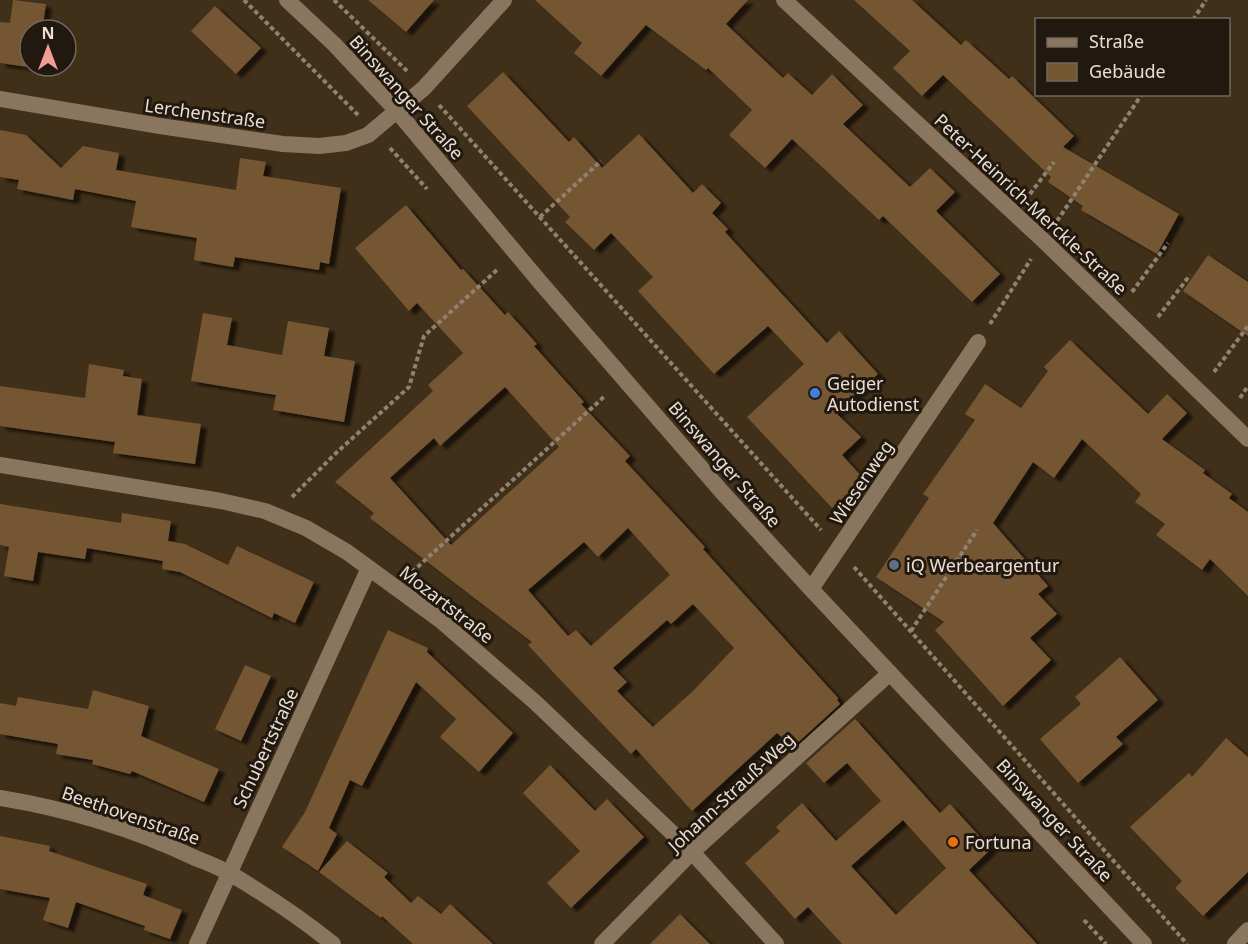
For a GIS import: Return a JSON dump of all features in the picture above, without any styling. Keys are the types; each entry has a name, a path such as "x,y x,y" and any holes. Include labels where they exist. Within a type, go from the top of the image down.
{"street":[{"name":"Binswanger Straße","path":"287,0 334,44 396,110 722,492 1144,944"},
{"name":"Lerchenstraße","path":"0,99 284,144 319,146 346,142 368,135 424,87 504,0"},
{"name":"Peter-Heinrich-Merckle-Straße","path":"784,0 1044,241 1248,439"},
{"name":"Wiesenweg","path":"811,589 978,342"},
{"name":"Mozartstraße","path":"0,465 220,501 274,515 306,528 347,552 440,620 536,703 692,852 776,944"},
{"name":"Schubertstraße","path":"197,944 369,568"},
{"name":"Johann-Strauß-Weg","path":"602,944 692,852 890,673"},
{"name":"Beethovenstraße","path":"0,798 38,804 92,818 162,843 229,873 301,918 333,944"},
{"path":"1235,944 1248,930"}],"path":[{"path":"334,0 424,87 839,549 1187,944"},
{"path":"1194,18 1206,0"},
{"path":"978,342 1141,96"},
{"path":"540,217 601,161"},
{"path":"1015,214 1054,162"},
{"path":"1118,312 1168,243"},
{"path":"274,515 336,453 408,387 424,336 499,268"},
{"path":"1143,337 1190,275"},
{"path":"1199,392 1248,326"},
{"path":"395,588 611,391"},
{"path":"911,631 977,530"}],"building":[{"path":"13,0 46,4 44,18 18,18 18,66 0,63 0,22 10,23"},
{"path":"368,0 434,0 406,32"},
{"path":"535,0 748,0 726,24 783,78 788,73 812,95 832,74 863,105 843,124 910,187 930,168 955,192 936,211 1000,274 972,302 883,216 879,220 792,139 765,168 729,135 752,110 708,68 706,70 646,25 601,76 574,53 582,43"},
{"path":"854,0 912,0 961,45 966,40 1009,79 1012,76 1074,136 1063,147 1179,214 1157,254 1081,210 1083,206 1048,182 1051,177 943,75 922,96 893,68 910,51"},
{"path":"215,6 261,48 236,74 191,31"},
{"path":"503,72 569,142 574,137 602,168 639,134 693,193 702,184 721,203 712,213 728,229 725,232 827,343 839,331 878,374 836,413 861,437 842,455 864,479 832,508 747,417 804,364 768,326 714,374 638,291 653,277 611,233 594,250 565,222 570,217 467,106"},
{"path":"0,130 26,135 61,168 83,146 119,153 116,170 236,190 240,158 266,162 263,176 341,188 329,264 320,262 319,270 235,257 233,267 194,260 197,238 131,227 136,201 75,189 73,200 17,189 19,180 0,177"},
{"path":"406,205 461,270 463,269 505,315 508,312 537,344 534,346 584,402 581,404 630,456 625,461 705,547 703,549 838,698 840,704 793,747 777,733 692,811 636,749 631,754 552,671 528,645 532,642 370,518 374,513 335,482 433,391 428,385 463,353 417,303 409,311 355,248","holes":["505,387 559,447 451,545 390,478 434,438 440,446","628,528 670,575 591,646 576,630 568,636 528,590 584,542 598,557","693,604 734,648 693,691 653,727 617,691 627,682 613,668 667,620 671,624"]},
{"path":"1208,255 1248,282 1248,336 1183,291"},
{"path":"203,313 232,318 227,345 282,355 288,321 329,328 324,356 355,361 344,422 273,410 276,395 191,381"},
{"path":"1070,340 1148,414 1167,394 1187,413 1162,439 1205,470 1203,473 1232,494 1229,498 1248,512 1248,596 1210,559 1202,570 1156,535 1165,524 1135,502 1141,494 1082,439 1054,478 1033,462 993,523 1048,586 1038,594 1057,614 1030,638 1051,660 1003,706 935,630 944,622 876,577 929,498 923,494 975,420 965,414 985,384 1021,408 1048,371 1044,367"},
{"path":"89,364 124,370 123,376 142,379 137,415 201,424 195,464 113,453 115,442 0,426 0,386 85,398"},
{"path":"0,504 121,523 122,513 171,521 168,541 185,544 228,565 237,546 314,582 295,623 274,613 272,618 180,572 162,569 163,561 87,548 85,559 38,552 33,581 4,576 9,547 0,545"},
{"path":"388,630 428,648 427,652 513,733 479,772 440,737 456,719 416,682 362,786 350,780 329,828 337,834 318,871 282,847 305,812"},
{"path":"1120,657 1158,700 1116,737 1123,744 1078,783 1040,739 1081,704 1075,697"},
{"path":"245,665 271,676 241,741 215,729"},
{"path":"93,690 149,706 141,736 219,769 204,802 132,771 130,774 92,764 93,760 56,754 58,744 0,734 0,703 16,706 18,697 88,709"},
{"path":"855,719 940,813 950,804 991,849 969,870 1037,944 842,944 808,907 795,919 745,863 780,831 776,827 802,803 836,841 881,801 847,763 824,783 806,763","holes":["903,820 946,868 896,915 851,866"]},
{"path":"1226,738 1248,757 1248,872 1203,916 1175,888 1182,881 1130,827 1189,773 1192,777"},
{"path":"550,765 595,811 607,799 644,837 571,908 547,883 580,851 523,793"},
{"path":"0,836 50,846 49,851 147,884 143,895 182,910 170,939 144,930 145,926 76,902 68,928 43,920 50,898 0,889"},
{"path":"347,841 388,873 384,877 411,903 418,896 441,914 450,904 493,944 413,944 382,916 381,918 319,872"},
{"path":"680,914 710,944 650,944"}],"place":[{"name":"Geiger Autodienst","path":"815,393"},
{"name":"iQ Werbeargentur","path":"894,565"},
{"name":"Fortuna","path":"953,842"}]}
